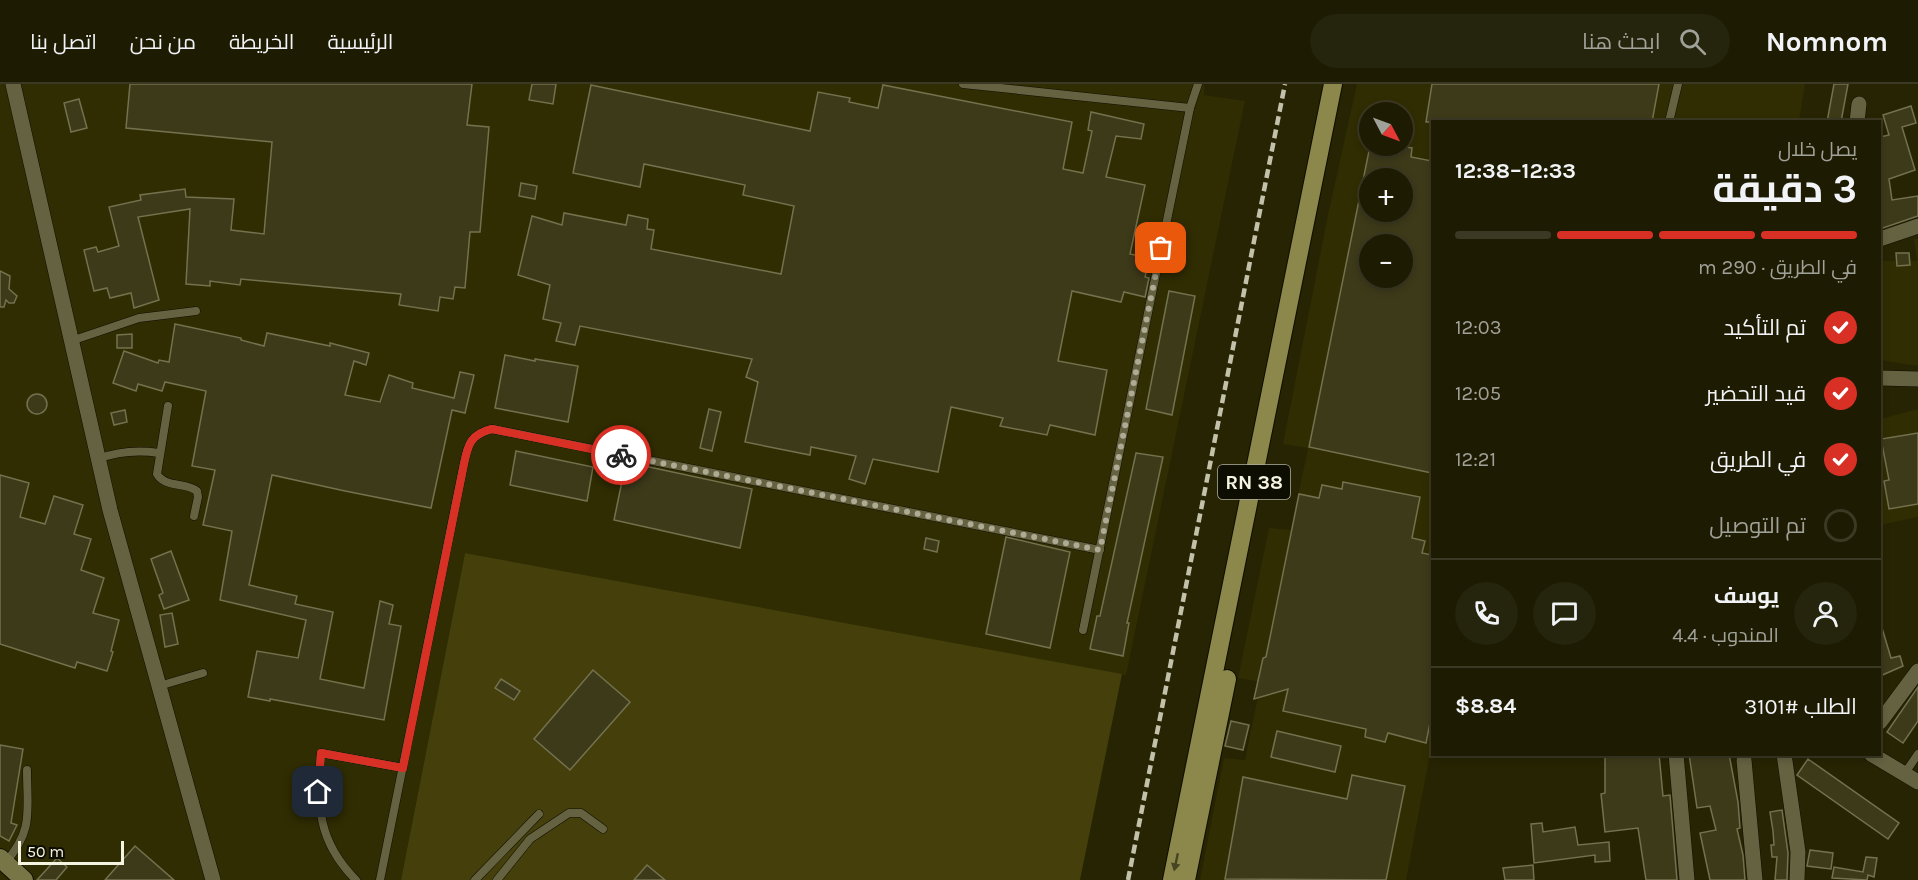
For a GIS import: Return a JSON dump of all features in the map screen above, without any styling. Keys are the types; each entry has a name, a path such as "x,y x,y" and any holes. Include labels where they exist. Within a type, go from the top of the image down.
{"main road":[{"name":"RN 38","path":"1172,880 1333,84"},
{"name":"RN 38","path":"1186,880 1345,84"},
{"path":"3,860 24,880"}],"street":[{"path":"13,84 110,510 213,880"},
{"path":"1857,120 1859,104"},
{"path":"1881,239 1918,225"},
{"path":"1881,378 1918,379"},
{"path":"1881,722 1918,671"},
{"path":"1676,756 1687,880"},
{"path":"1784,756 1798,852 1797,880"},
{"path":"1874,756 1911,778"},
{"path":"1744,760 1755,880"}],"lane":[{"path":"963,84 1190,108"},
{"path":"1083,630 1190,108 1198,84"},
{"path":"1669,120 1678,84"},
{"path":"71,341 140,318 196,311"},
{"path":"168,406 156,470 158,477 165,482 193,488 197,491 194,516"},
{"path":"380,880 467,451 473,439 480,432 492,429 1100,550"},
{"path":"98,459 122,452 159,453"},
{"path":"159,686 203,673"},
{"path":"357,880 340,863 321,820 318,792 321,753 403,768"},
{"path":"1911,778 1918,754"},
{"path":"3,860 16,850 26,829 27,770"},
{"path":"497,880 530,839 568,813 582,813 603,829"},
{"path":"475,880 539,814"}],"shaded area":[{"path":"0,84 1204,84 1204,95 1245,101 1126,675 465,553 401,880 0,880"},
{"path":"1357,84 1805,84 1799,120 1431,120 1431,748 1406,880 1200,880 1224,758 1245,760 1261,682 1238,678 1269,528 1291,530 1308,448 1283,444 1328,215"},
{"path":"1914,239 1918,239 1918,366 1881,360 1881,261 1917,261"},
{"path":"1918,409 1918,517 1881,525 1881,419"},
{"path":"465,553 1122,674 1080,880 401,880"}],"building":[{"path":"130,84 472,84 467,125 489,127 480,232 470,232 465,288 455,287 453,299 440,297 438,311 399,305 401,294 241,279 240,285 210,281 210,286 186,284 190,209 138,217 159,300 134,308 131,293 110,298 107,288 94,291 84,250 96,247 98,252 119,246 109,207 141,200 140,195 185,189 186,197 234,199 231,230 264,234 272,142 126,128"},
{"path":"532,84 556,84 553,104 529,100"},
{"path":"1432,84 1659,84 1652,120 1431,120 1431,122 1426,122"},
{"path":"1834,84 1848,84 1841,120 1827,120"},
{"path":"591,85 810,131 818,92 850,98 849,102 878,108 883,85 1072,122 1063,169 1083,173 1092,131 1088,130 1091,112 1144,124 1141,139 1116,136 1106,177 1145,185 1130,254 1149,258 1145,277 1149,278 1145,297 1124,292 1121,302 1072,291 1058,361 1107,370 1095,435 1050,425 1047,435 1000,426 1003,418 951,407 938,472 873,459 865,484 849,479 856,456 811,447 810,455 745,442 758,382 746,377 752,359 580,326 575,345 556,341 561,323 543,319 550,285 518,275 532,216 562,225 564,213 626,225 628,215 648,219 647,229 654,230 651,249 781,274 794,206 743,195 745,185 644,164 640,187 573,173"},
{"path":"79,99 87,128 71,132 64,103"},
{"path":"1911,106 1916,123 1902,127 1915,170 1889,179 1892,200 1918,196 1918,216 1881,229 1881,137 1889,135 1883,115"},
{"path":"1368,156 1411,156 1431,161 1431,473 1309,447 1359,200 1359,222 1413,222 1413,168 1366,168"},
{"path":"521,183 537,186 535,199 519,196"},
{"path":"1896,253 1909,253 1910,265 1897,266"},
{"path":"0,271 10,276 9,289 17,296 14,303 6,300 4,307 0,307"},
{"path":"1169,291 1195,296 1172,415 1146,409"},
{"path":"175,324 241,338 241,340 264,346 267,333 330,346 330,343 369,353 366,365 354,361 345,395 380,402 389,375 413,383 412,388 454,398 460,372 474,375 465,413 452,410 431,508 272,475 249,585 297,596 295,604 333,612 320,679 364,688 380,601 393,605 389,624 401,626 384,720 248,697 257,651 298,658 306,620 220,600 232,531 203,525 215,470 192,466 206,391 165,382 162,391 138,384 136,391 113,383 124,351 158,363 159,360 169,362"},
{"path":"132,334 132,348 117,348 117,335"},
{"path":"505,355 578,366 568,422 495,408"},
{"path":"37,394 44,397 47,404 44,411 37,414 30,411 27,404 30,397"},
{"path":"709,409 721,412 712,451 700,448"},
{"path":"125,410 127,422 114,425 111,413"},
{"path":"1918,433 1918,504 1889,509 1884,481 1889,480 1881,439"},
{"path":"516,451 593,467 587,501 510,485"},
{"path":"1136,453 1163,457 1127,623 1129,623 1123,656 1090,649 1097,616 1100,616"},
{"path":"626,462 752,489 740,548 614,520"},
{"path":"0,475 29,483 20,517 45,524 54,496 83,505 74,534 91,539 81,570 104,578 93,613 119,620 107,671 77,662 75,668 0,644"},
{"path":"1343,482 1420,497 1412,538 1425,541 1422,553 1431,555 1431,718 1426,743 1388,733 1385,742 1365,737 1366,729 1283,711 1288,689 1254,699 1263,658 1266,657 1299,494 1319,498 1322,485 1342,489"},
{"path":"1006,537 1070,552 1050,648 986,634"},
{"path":"926,538 939,541 937,552 924,549"},
{"path":"171,551 189,600 164,609 159,595 163,593 151,559"},
{"path":"172,613 178,644 165,647 160,615"},
{"path":"1881,628 1891,658 1900,656 1903,666 1881,676"},
{"path":"593,670 630,702 570,770 534,739"},
{"path":"501,679 520,691 514,700 495,688"},
{"path":"1918,687 1918,721 1903,743 1887,732"},
{"path":"1231,721 1249,725 1243,750 1225,746"},
{"path":"1277,731 1341,746 1335,772 1271,757"},
{"path":"0,745 23,749 11,823 17,825 9,841 0,836"},
{"path":"1605,756 1659,756 1663,796 1670,795 1677,880 1646,880 1638,828 1605,832 1601,794 1605,793"},
{"path":"1689,756 1729,756 1738,802 1740,828 1737,829 1743,855 1745,880 1710,880 1700,833 1716,830 1710,806 1697,808"},
{"path":"1808,759 1899,823 1888,839 1797,775"},
{"path":"1352,775 1405,786 1386,880 1225,879 1243,777 1347,799"},
{"path":"1782,810 1788,853 1787,880 1775,880 1777,857 1772,857 1771,845 1774,845 1770,812"},
{"path":"1542,823 1543,832 1575,827 1578,845 1609,842 1610,861 1595,862 1595,855 1534,863 1531,824"},
{"path":"135,846 174,880 105,880"},
{"path":"1810,850 1833,853 1831,869 1807,866"},
{"path":"1866,857 1877,858 1874,877 1868,875 1867,880 1832,878 1834,867 1863,872"},
{"path":"57,858 67,867 56,880 37,880"},
{"path":"647,865 665,880 634,880"},
{"path":"1533,865 1534,880 1505,880 1503,868"}],"railway":[{"path":"1128,880 1285,84"}],"way so far":[{"path":"621,455 1100,550 1161,248"}],"route":[{"path":"318,792 321,753 403,768 464,464 473,439 480,432 492,429 621,455"}]}
